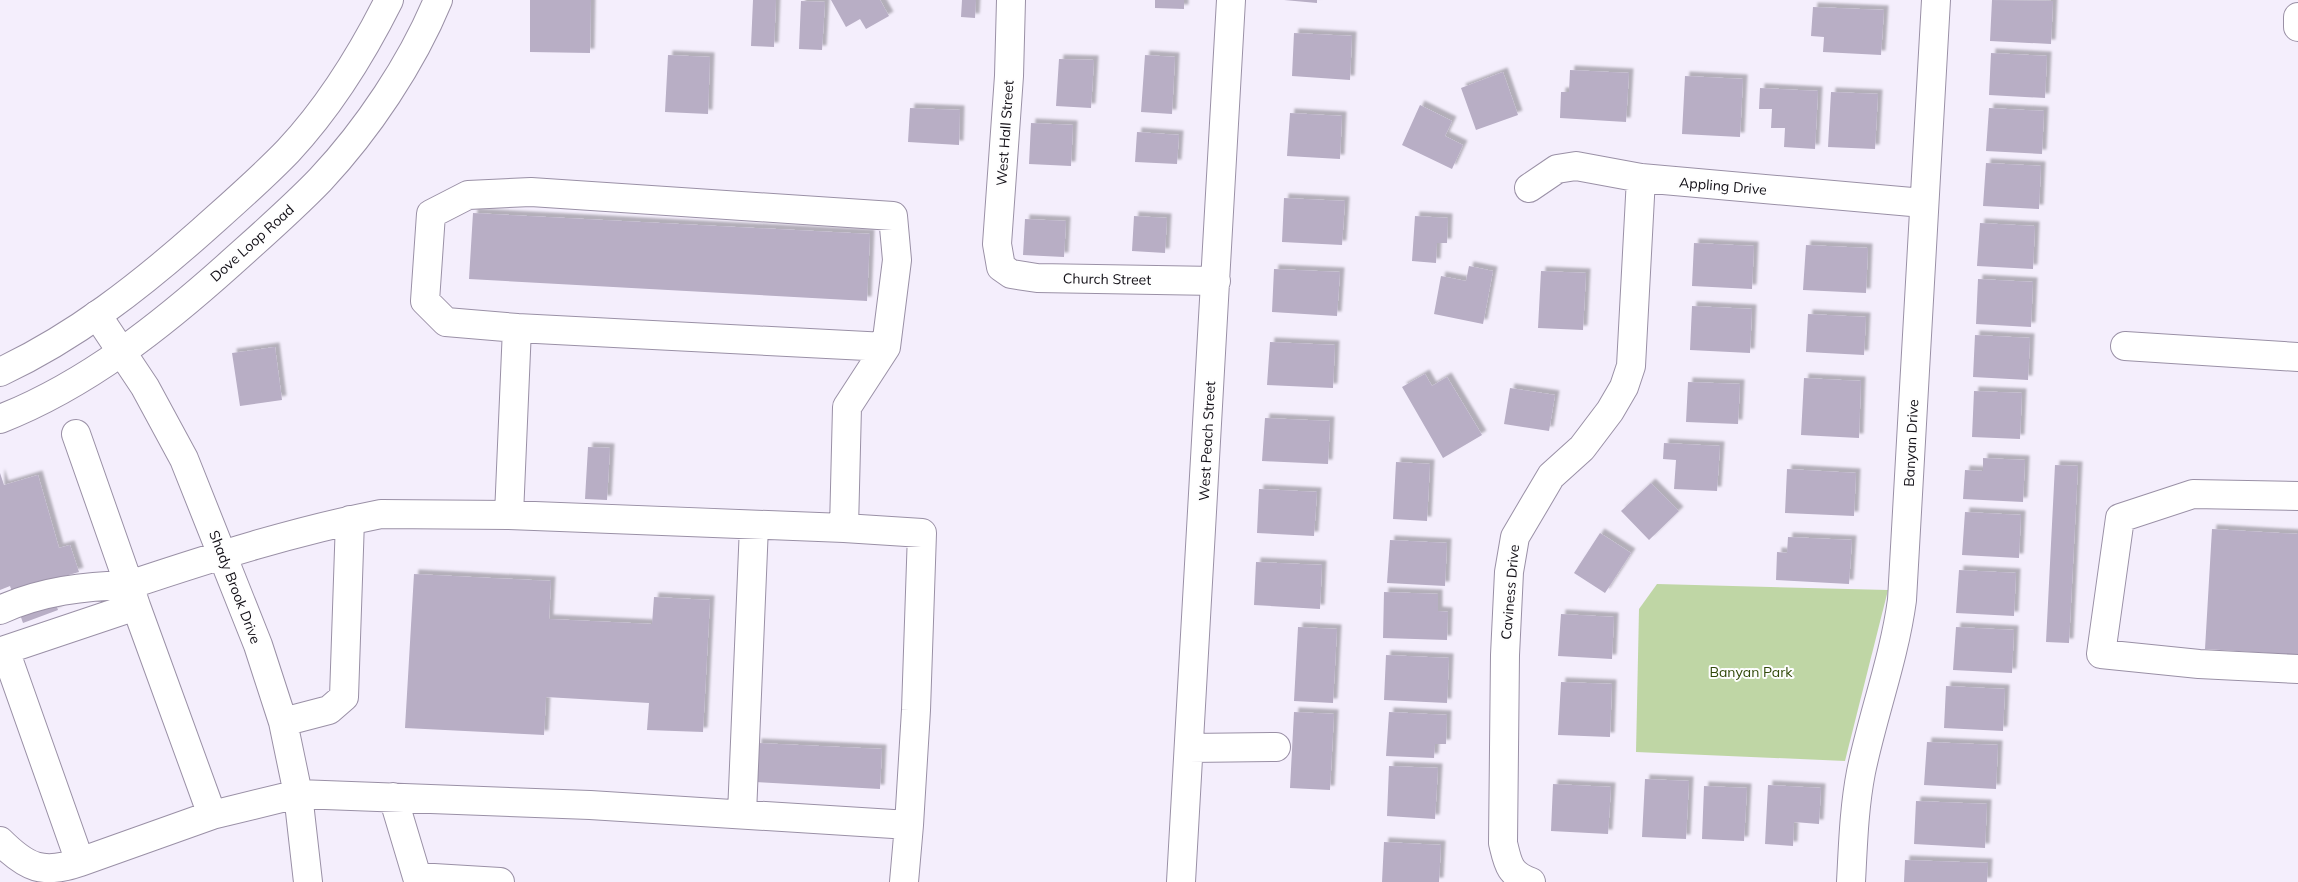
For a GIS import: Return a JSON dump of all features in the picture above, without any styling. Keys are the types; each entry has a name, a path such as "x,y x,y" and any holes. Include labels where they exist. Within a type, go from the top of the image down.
{"street":[{"path":"0,372 52,345 97,315 177,253 288,150 340,86 367,43 389,0"},
{"name":"Dove Loop Road","path":"0,419 39,401 104,364 205,286 320,180 376,110 429,20 438,0"},
{"name":"West Hall Street","path":"1001,266 997,244 1009,76 1011,0"},
{"name":"West Peach Street","path":"1181,882 1231,0"},
{"name":"Banyan Drive","path":"1851,882 1855,818 1861,772 1898,631 1902,600 1936,0"},
{"path":"2298,18 2298,27"},
{"name":"Appling Drive","path":"1529,188 1557,169 1576,166 1641,178 1923,203"},
{"name":"Caviness Drive","path":"1531,882 1518,877 1508,863 1503,843 1505,655 1509,572 1515,536 1551,476 1582,448 1610,411 1624,386 1631,366 1641,178"},
{"path":"844,528 847,407 886,348 897,260 893,216 531,192 468,195 431,214 425,301 446,322 517,328 886,348"},
{"name":"Church Street","path":"1001,266 1011,274 1037,278 1216,281"},
{"name":"Shady Brook Drive","path":"97,315 145,387 184,459 258,645 283,722 298,794 308,882"},
{"path":"509,515 517,328"},
{"path":"2125,346 2298,357"},
{"path":"76,434 212,815"},
{"path":"2298,496 2193,494 2120,518 2101,654 2199,664 2298,669"},
{"path":"80,862 2,651 133,595 222,553 326,524 382,514 509,515 844,528 922,534 916,710 904,882"},
{"path":"283,722 329,710 344,697 350,520"},
{"path":"742,814 754,526"},
{"path":"0,610 55,591 133,595"},
{"path":"1189,748 1276,747"},
{"path":"0,841 17,858 39,869 62,868 212,815 298,794 590,805 908,825"},
{"path":"393,797 417,878 500,882"}],"green space":[{"name":"Banyan Park","path":"1657,584 1888,590 1845,761 1636,752 1639,609"}],"building":[{"path":"530,0 591,0 590,53 530,52"},
{"path":"753,0 776,0 774,47 751,46"},
{"path":"831,0 880,0 889,16 866,29 860,19 846,27"},
{"path":"962,0 976,0 975,18 961,17"},
{"path":"1155,0 1184,0 1184,9 1155,8"},
{"path":"1284,0 1317,0 1317,3"},
{"path":"1992,0 2053,1 2051,44 1990,41"},
{"path":"801,1 825,2 822,50 799,49"},
{"path":"1813,7 1884,10 1881,55 1823,52 1824,37 1811,36"},
{"path":"1294,33 1352,36 1350,80 1292,76"},
{"path":"1991,53 2047,56 2045,98 1989,95"},
{"path":"668,55 710,57 708,114 665,112"},
{"path":"1145,55 1175,57 1172,114 1141,112"},
{"path":"1059,59 1094,60 1091,108 1056,106"},
{"path":"1570,70 1629,73 1626,122 1560,118 1561,92 1569,92"},
{"path":"1503,72 1518,115 1476,130 1461,88"},
{"path":"1685,76 1743,79 1740,137 1682,134"},
{"path":"1760,88 1818,91 1815,149 1784,147 1785,128 1771,128 1772,109 1759,109"},
{"path":"1831,92 1878,94 1875,149 1828,147"},
{"path":"1420,105 1452,121 1445,136 1463,145 1452,169 1402,145"},
{"path":"910,108 960,110 959,145 908,142"},
{"path":"1989,108 2044,111 2042,154 1986,151"},
{"path":"1290,113 1342,116 1340,159 1287,156"},
{"path":"1031,123 1073,125 1071,166 1029,164"},
{"path":"1137,132 1179,135 1177,164 1135,162"},
{"path":"1986,163 2041,166 2039,209 1983,206"},
{"path":"1284,198 1345,201 1342,245 1282,242"},
{"path":"473,213 870,234 867,301 469,279"},
{"path":"1134,216 1167,218 1165,253 1132,251"},
{"path":"1415,216 1448,218 1447,243 1437,243 1436,263 1412,261"},
{"path":"1025,219 1066,221 1064,257 1023,255"},
{"path":"1980,223 2035,226 2033,269 1977,266"},
{"path":"1694,243 1754,246 1752,289 1692,286"},
{"path":"1806,245 1868,248 1866,293 1803,290"},
{"path":"1469,266 1493,271 1483,324 1434,314 1441,276 1466,281"},
{"path":"1274,269 1340,272 1337,316 1272,312"},
{"path":"1541,271 1586,273 1583,330 1538,328"},
{"path":"1978,279 2033,282 2031,327 1976,324"},
{"path":"1692,306 1752,309 1750,353 1690,350"},
{"path":"1808,314 1866,317 1864,355 1806,352"},
{"path":"1975,335 2030,338 2028,380 1973,377"},
{"path":"1270,342 1335,345 1333,388 1267,385"},
{"path":"275,347 282,400 240,406 232,353"},
{"path":"1425,374 1432,386 1447,377 1482,435 1443,458 1402,387"},
{"path":"1804,378 1861,381 1859,438 1801,435"},
{"path":"1688,382 1740,384 1738,424 1686,422"},
{"path":"1510,388 1555,395 1549,431 1504,424"},
{"path":"1974,391 2022,393 2020,439 1972,437"},
{"path":"1265,418 1330,421 1328,464 1262,461"},
{"path":"1664,443 1720,446 1717,491 1674,489 1676,460 1663,459"},
{"path":"588,447 610,448 607,500 585,499"},
{"path":"1983,458 2025,460 2023,502 1963,499 1965,470 1983,471"},
{"path":"1396,462 1430,464 1427,521 1393,519"},
{"path":"2055,465 2078,466 2069,643 2046,642"},
{"path":"1787,469 1856,473 1854,516 1785,513"},
{"path":"0,473 4,485 38,475 59,548 70,545 79,572 48,581 58,610 23,623 10,586 0,590"},
{"path":"1651,483 1679,511 1649,540 1621,511"},
{"path":"1259,489 1317,492 1314,536 1257,533"},
{"path":"1965,512 2021,515 2019,558 1962,555"},
{"path":"2212,529 2298,534 2298,655 2205,649"},
{"path":"1600,533 1631,553 1605,593 1574,573"},
{"path":"1788,537 1852,540 1849,584 1776,580 1777,552 1787,553"},
{"path":"1390,540 1447,543 1445,586 1387,583"},
{"path":"1256,562 1322,565 1320,609 1254,605"},
{"path":"1959,570 2016,573 2014,616 1956,613"},
{"path":"414,574 551,581 549,619 652,624 654,597 710,600 703,732 647,730 649,703 546,697 544,735 405,728"},
{"path":"1384,592 1438,594 1438,611 1448,612 1447,640 1383,638"},
{"path":"1561,614 1614,617 1612,659 1558,656"},
{"path":"1298,627 1337,629 1333,703 1294,701"},
{"path":"1956,627 2014,630 2012,673 1953,670"},
{"path":"1386,655 1449,658 1447,703 1384,700"},
{"path":"1561,682 1612,684 1610,737 1558,735"},
{"path":"1946,686 2005,689 2003,731 1944,728"},
{"path":"1294,712 1334,714 1330,790 1290,788"},
{"path":"1389,712 1447,715 1446,744 1435,744 1434,758 1386,756"},
{"path":"1927,742 1998,745 1996,789 1924,785"},
{"path":"757,743 882,749 880,789 755,782"},
{"path":"1389,766 1438,768 1435,819 1387,816"},
{"path":"1645,779 1689,781 1686,839 1642,837"},
{"path":"1553,784 1611,787 1608,834 1551,831"},
{"path":"1768,785 1821,788 1819,824 1794,822 1793,846 1765,844"},
{"path":"1704,786 1747,788 1744,841 1702,839"},
{"path":"1916,801 1987,804 1985,848 1914,844"},
{"path":"1384,842 1441,845 1439,882 1382,882"},
{"path":"1905,860 1988,863 1987,882 1904,882"}]}
